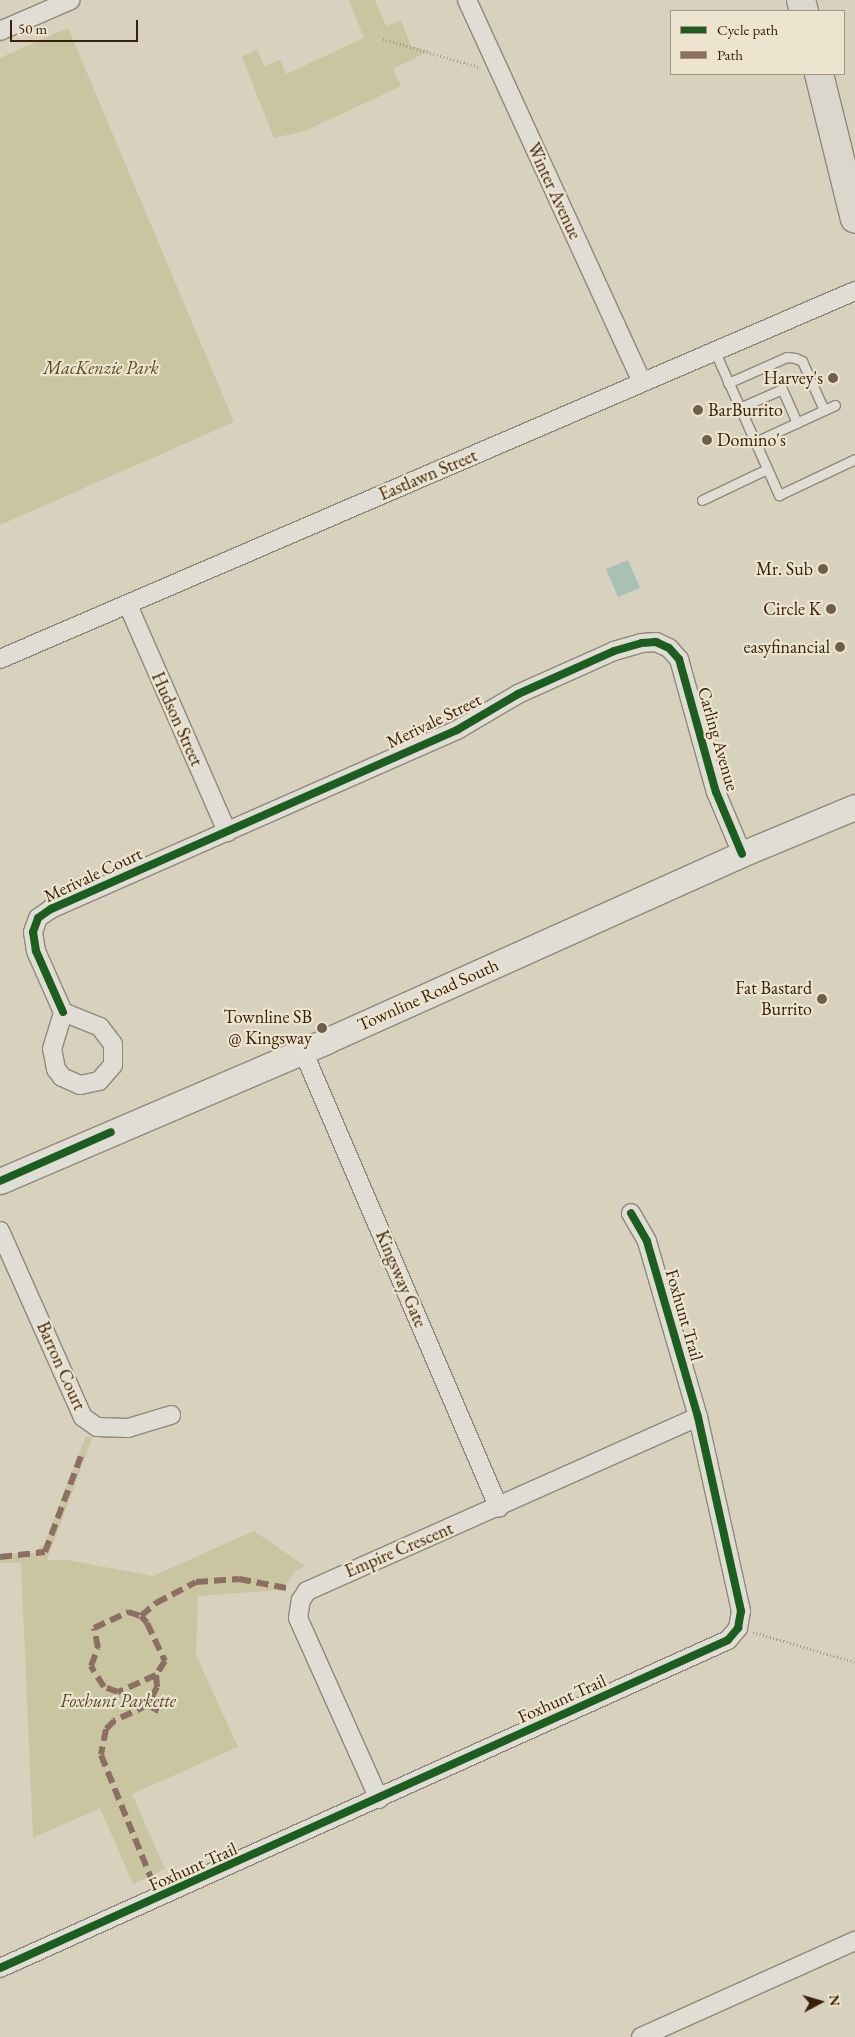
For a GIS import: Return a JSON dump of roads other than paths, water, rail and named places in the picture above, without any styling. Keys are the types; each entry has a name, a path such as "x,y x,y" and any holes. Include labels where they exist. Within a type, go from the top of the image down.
{"main road":[{"path":"819,75 855,218"},
{"name":"Townline Road South","path":"0,1181 303,1051 742,854 855,806"}],"street":[{"path":"0,31 71,0"},
{"name":"Winter Avenue","path":"467,0 642,382"},
{"name":"Eastlawn Street","path":"0,659 855,291"},
{"name":"Hudson Street","path":"128,605 227,832"},
{"name":"Merivale Street","path":"227,832 458,730 518,694 614,651 656,642"},
{"name":"Carling Avenue","path":"656,642 669,648 679,659 716,792 742,854"},
{"name":"Merivale Court","path":"63,1012 36,951 33,932 38,918 100,886 227,832"},
{"name":"Kingsway Gate","path":"303,1051 499,1508"},
{"name":"Foxhunt Trail","path":"0,1968 379,1799 728,1640 738,1628 742,1611 698,1417 647,1241 631,1214"},
{"name":"Barron Court","path":"0,1231 83,1417 97,1427 128,1428 171,1415"},
{"name":"Empire Crescent","path":"379,1799 298,1618 301,1600 307,1591 499,1508 698,1417"},
{"path":"641,2037 855,1941"}],"lane":[{"path":"715,352 779,495 855,459"},
{"path":"728,383 787,357 795,358 802,361 824,410"},
{"path":"739,408 782,389 797,423"},
{"path":"755,442 835,405"},
{"path":"702,500 767,469"}],"place":[{"name":"Harvey's","path":"833,378"},
{"name":"BarBurrito","path":"698,410"},
{"name":"Domino's","path":"707,440"},
{"name":"Mr. Sub","path":"823,569"},
{"name":"Circle K","path":"831,609"},
{"name":"easyfinancial","path":"840,647"},
{"name":"Fat Bastard Burrito","path":"822,999"},
{"name":"Townline SB @ Kingsway","path":"322,1028"}],"park label":[{"name":"MacKenzie Park","path":"101,368"},
{"name":"Foxhunt Parkette","path":"118,1701"}]}
